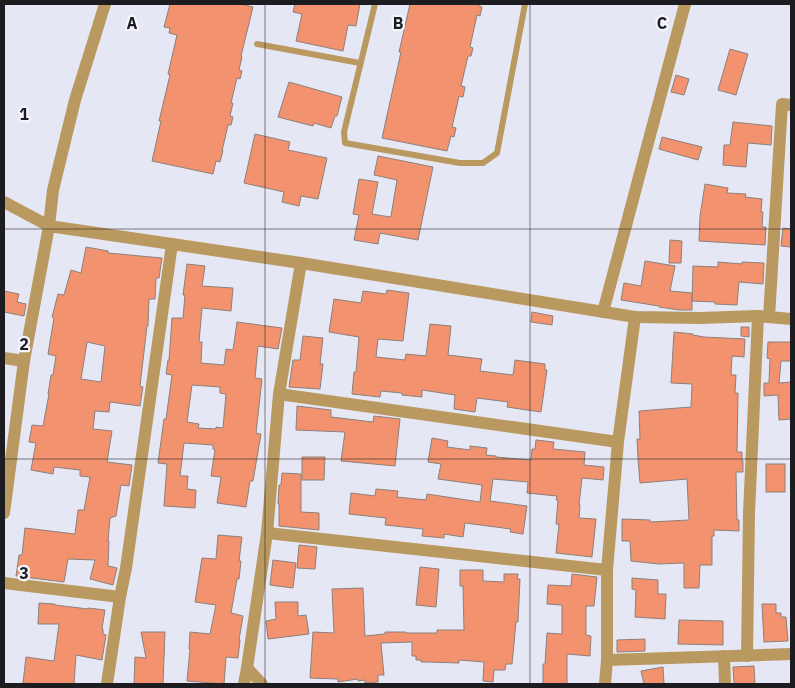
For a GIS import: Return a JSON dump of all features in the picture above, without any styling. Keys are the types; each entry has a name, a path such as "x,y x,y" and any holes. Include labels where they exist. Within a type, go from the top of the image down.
{"street":[{"path":"4,513 24,361 49,226 53,190 75,100 105,4"},
{"path":"603,312 685,4"},
{"path":"747,656 749,513 764,317 782,104 791,105"},
{"path":"4,202 49,226 301,263 635,317 764,317 791,319"},
{"path":"107,684 126,568 172,244"},
{"path":"244,684 248,668 267,533 279,394 301,263"},
{"path":"605,684 607,660 607,570 618,442 635,317"},
{"path":"4,358 24,361"},
{"path":"279,394 618,442"},
{"path":"267,533 607,570"},
{"path":"4,583 120,597"},
{"path":"607,660 791,654"},
{"path":"724,656 725,684"},
{"path":"248,668 262,684"}],"lane":[{"path":"375,4 344,132 345,143 460,163 483,163 497,153 525,4"},
{"path":"257,44 360,63"}],"building":[{"path":"170,4 241,4 253,7 241,56 239,70 242,71 240,79 237,78 231,103 233,103 230,116 233,117 231,125 228,125 220,162 216,161 213,174 152,161 177,35 169,33 170,28 164,27"},
{"path":"295,4 360,4 356,26 348,25 343,51 296,41 302,14 293,12"},
{"path":"410,4 479,4 482,7 480,16 477,15 470,47 473,48 471,56 468,56 461,86 465,87 463,97 459,96 452,127 456,128 454,137 451,136 447,151 382,138"},
{"path":"730,49 748,54 736,95 718,90"},
{"path":"676,75 689,79 684,95 671,92"},
{"path":"289,82 342,97 337,116 335,116 331,128 314,123 313,126 278,117"},
{"path":"733,122 772,126 771,145 748,143 746,167 723,165 724,145 730,145"},
{"path":"255,134 290,142 288,150 327,158 318,199 301,196 299,206 282,202 284,192 244,183"},
{"path":"662,137 702,147 698,160 659,149"},
{"path":"378,156 433,167 418,240 380,233 378,244 354,240 359,215 353,214 359,179 378,182 372,214 391,216 397,180 374,175"},
{"path":"705,184 728,188 727,193 746,194 745,197 762,199 762,227 766,227 765,245 699,241 700,216"},
{"path":"783,228 791,229 791,247 781,246"},
{"path":"670,240 682,241 681,263 669,263"},
{"path":"86,247 108,251 108,253 162,258 159,278 156,278 155,299 149,299 148,326 140,386 143,387 140,406 110,402 109,412 95,411 93,429 112,431 107,462 132,465 129,486 121,485 116,516 110,518 108,566 117,568 113,585 90,579 95,560 68,559 64,582 16,576 19,555 22,555 25,528 75,534 78,510 84,510 90,477 80,476 80,470 54,467 53,474 31,470 36,443 29,442 32,425 43,426 51,375 53,375 56,356 48,354 54,318 52,317 58,294 64,295 71,270 81,273","holes":["87,342 105,346 101,382 81,379"]},
{"path":"645,261 675,266 670,291 692,293 692,310 679,310 621,300 624,283 641,286"},
{"path":"718,262 764,263 763,284 739,282 737,305 692,301 693,266 718,267"},
{"path":"187,264 205,266 202,286 233,288 231,311 202,308 199,342 202,342 201,363 224,365 226,349 233,350 237,322 282,328 278,349 258,346 255,378 262,379 256,433 261,434 253,481 250,481 246,507 217,503 221,477 211,476 215,450 213,445 184,443 180,476 188,476 187,489 196,490 195,508 164,506 167,464 158,463 172,375 166,374 172,318 183,318 185,295 183,295","holes":["192,385 220,387 220,393 226,394 223,428 198,428 199,424 187,422"]},
{"path":"387,290 409,293 403,341 378,339 376,357 405,360 406,354 426,356 430,324 451,326 448,355 482,359 480,371 513,375 515,360 545,364 545,370 547,370 541,412 507,407 508,402 477,398 475,412 454,409 455,395 422,390 422,397 381,391 380,397 352,394 359,337 329,332 334,299 361,303 363,291 386,294"},
{"path":"4,291 19,294 17,302 26,304 24,316 4,312"},
{"path":"532,312 553,316 552,325 531,322"},
{"path":"741,327 749,327 749,337 741,336"},
{"path":"674,332 704,337 745,339 744,357 732,356 731,375 736,375 735,393 738,393 737,452 742,452 743,461 743,472 736,472 739,531 714,530 714,536 712,536 712,565 700,565 699,588 684,588 684,563 659,564 631,561 630,541 622,541 622,519 650,520 650,522 689,520 687,479 640,483 638,459 637,439 640,439 639,411 691,407 692,384 671,383"},
{"path":"303,336 323,338 320,364 323,364 320,389 289,387 293,360 300,360"},
{"path":"768,342 791,342 791,361 781,361 779,383 791,382 791,419 779,420 778,395 764,396 764,383 769,383 770,359 767,358"},
{"path":"297,406 331,410 331,417 373,422 374,416 400,419 395,466 341,461 345,432 296,430"},
{"path":"432,438 448,441 447,447 470,450 470,446 487,448 486,455 496,457 531,460 532,449 535,449 536,440 554,442 553,449 585,452 584,465 604,467 603,480 582,478 579,518 596,519 592,557 556,553 559,524 556,524 557,496 527,493 528,482 493,479 490,501 527,506 523,534 510,532 511,529 465,523 463,537 444,534 444,538 422,536 423,529 385,525 386,518 349,514 351,493 375,496 376,489 398,491 397,497 426,500 427,494 480,502 482,485 438,479 441,464 428,462"},
{"path":"302,457 325,457 324,480 302,480"},
{"path":"766,464 785,464 785,492 766,492"},
{"path":"282,473 301,474 301,512 319,513 319,530 279,526 279,485 281,485"},
{"path":"218,535 242,537 239,579 237,579 231,613 243,616 238,658 226,657 224,684 187,681 190,632 210,634 216,605 195,602 202,558 216,559"},
{"path":"299,545 317,547 315,569 297,568"},
{"path":"273,560 296,563 293,588 270,585"},
{"path":"420,567 439,569 436,607 416,605"},
{"path":"460,570 483,570 483,581 504,582 504,574 518,574 517,579 520,579 518,622 516,622 512,664 506,664 505,670 494,670 493,682 483,681 484,662 459,660 459,663 421,662 421,660 416,660 416,656 412,656 412,642 381,643 384,675 378,675 378,682 365,683 365,680 358,681 358,679 338,682 338,679 310,678 313,632 334,633 332,589 363,588 365,636 385,634 385,632 437,633 437,630 464,630 463,586 460,586"},
{"path":"572,574 597,577 594,606 586,606 586,635 591,636 590,656 567,654 567,684 543,684 543,664 545,664 547,633 562,634 562,605 547,604 548,585 571,586"},
{"path":"632,578 658,580 658,594 666,594 665,619 635,617 636,590 632,589"},
{"path":"275,602 298,602 298,616 306,615 309,634 268,639 266,621 276,619"},
{"path":"39,603 105,610 102,628 103,634 106,635 102,660 76,655 74,684 23,683 26,657 54,661 59,624 38,624"},
{"path":"762,604 776,604 776,613 781,613 781,617 786,617 788,641 764,642"},
{"path":"679,620 723,621 723,645 678,644"},
{"path":"141,632 165,632 163,684 134,684 135,657 146,658"},
{"path":"645,639 645,651 617,652 617,640"},
{"path":"754,666 755,684 734,684 733,667"},
{"path":"663,667 664,684 644,684 641,671"}]}
